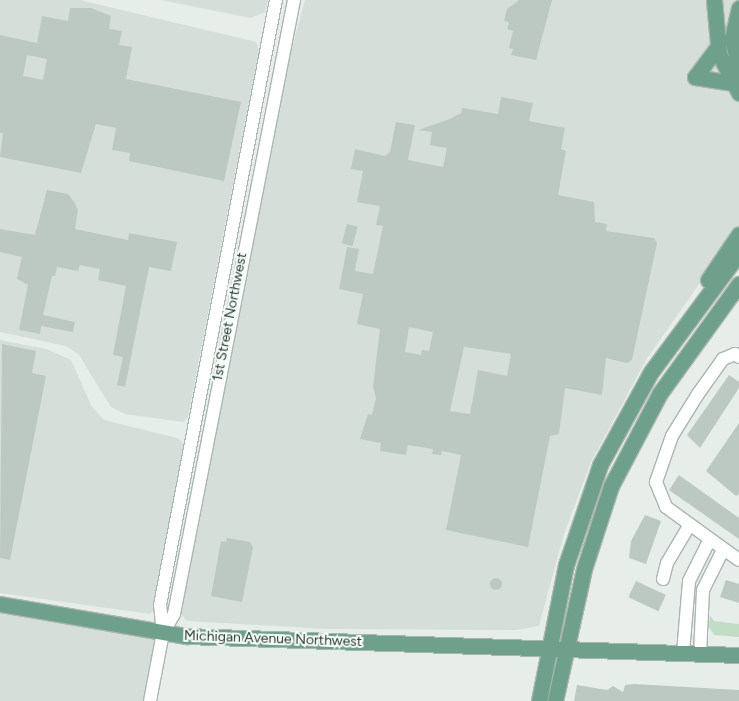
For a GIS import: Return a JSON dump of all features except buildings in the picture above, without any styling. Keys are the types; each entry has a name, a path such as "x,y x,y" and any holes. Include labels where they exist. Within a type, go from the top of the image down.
{"main road":[{"path":"714,0 718,46 735,88"},
{"path":"739,8 732,38 739,68"},
{"path":"718,46 695,77 735,88"},
{"path":"684,327 711,273 739,234"},
{"path":"539,701 548,647 566,565 593,482 633,402 684,327 739,253"},
{"path":"555,701 588,553 626,454 669,378 739,284"},
{"name":"Michigan Avenue Northwest","path":"0,604 163,633 259,641 548,647 739,655"}],"street":[{"name":"1st Street Northwest","path":"150,701 163,633 160,605 276,0"},
{"name":"1st Street Northwest","path":"163,633 174,614 294,0"},
{"path":"737,356 723,359 698,394 672,436 658,470 656,486 661,500 689,526 739,560"},
{"path":"663,579 667,563 689,526"},
{"path":"683,653 686,594 695,566 709,541"},
{"path":"700,654 702,596 709,570 722,550"},
{"path":"686,594 702,596"}],"shaded area":[{"path":"0,0 80,0 256,42 259,49 188,417 183,422 125,414 111,407 79,355 66,346 0,332"},
{"path":"161,0 268,0 265,12 251,18"},
{"path":"305,0 739,0 739,227 646,360 591,462 564,534 539,626 516,630 326,629 187,621 181,614 290,56"},
{"path":"0,340 46,349 71,360 91,405 104,420 177,438 186,445 156,607 150,614 0,593"},
{"path":"0,604 163,633 150,701 0,701"}],"green space":[{"path":"710,615 714,621 739,624 739,637 714,635 709,627"}]}
